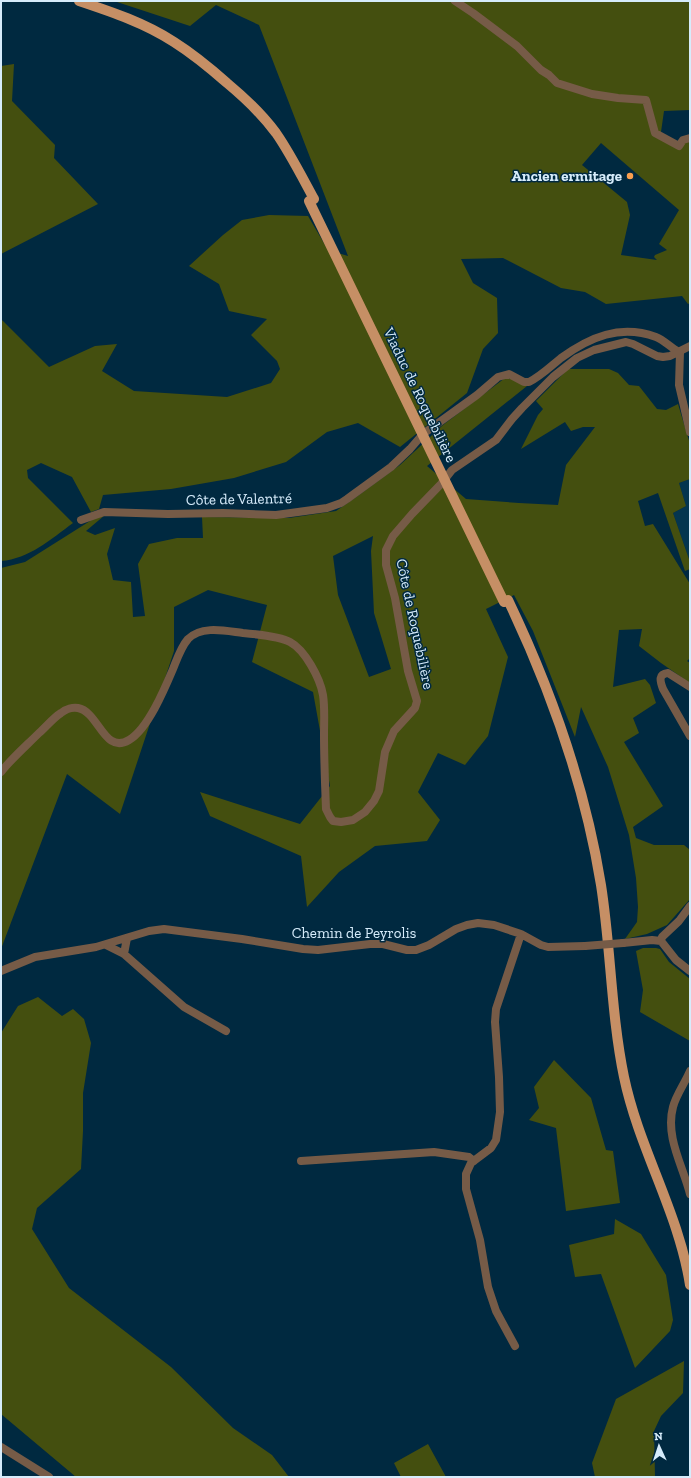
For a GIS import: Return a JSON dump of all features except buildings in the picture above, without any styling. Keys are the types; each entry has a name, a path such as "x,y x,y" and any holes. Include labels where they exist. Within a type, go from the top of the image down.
{"main road":[{"name":"Viaduc de Roquebilière","path":"79,1 115,13 143,25 173,41 205,64 232,87 274,141 311,200 506,601 544,686 572,761 584,804 594,846 606,928 618,1046 625,1079 634,1111 681,1246 690,1285"}],"street":[{"path":"455,1 517,46 541,70 557,83 592,94 646,100 656,133 679,146 684,140 690,138"},
{"name":"Côte de Valentré","path":"81,520 104,512 276,515 327,508 347,499 391,467 410,449 422,434 477,396 498,377 509,374 524,382 529,382 573,349 605,334 632,333 647,335 664,341 668,346 679,352"},
{"name":"Côte de Roquebilière","path":"1,772 9,762 54,719 68,709 80,708 89,714 105,736 113,742 122,743 130,740 140,731 161,696 177,658 188,639 204,631 215,630 260,635 290,641 301,649 316,676 323,693 325,707 324,734 326,809 333,821 341,822 352,820 365,812 374,801 379,791 385,752 394,731 416,708 417,701 408,671 395,598 386,565 386,550 393,536 452,470 496,440 522,408 561,370 577,358 594,350 626,342 634,344 657,356 670,356"},
{"path":"668,346 670,356 690,346"},
{"path":"679,352 680,385 690,432"},
{"path":"690,687 668,673 663,673 661,676 660,680 663,689 690,736"},
{"path":"690,906 679,921 662,937 660,941 676,960 690,971"},
{"name":"Chemin de Peyrolis","path":"1,970 35,957 106,945 149,931 169,929 318,950 383,944 407,950 416,950 429,945 456,929 473,924 494,925 521,934 541,945 548,947 584,946 652,940 660,941"},
{"path":"515,1346 496,1311 488,1287 477,1227 466,1189 466,1174 471,1163 491,1148 496,1140 500,1112 495,1022 496,1009 521,934"},
{"path":"124,954 127,938"},
{"path":"106,945 124,954 184,1007 226,1031"},
{"path":"690,1071 687,1085 673,1107 671,1124 674,1145 690,1194"},
{"path":"301,1161 434,1152 470,1157 474,1161"},
{"path":"1,1446 49,1477"}],"shaded area":[{"path":"690,479 690,562 673,513 686,506 679,483"}],"green space":[{"path":"114,1 690,1 690,110 664,111 660,139 684,143 690,141 690,303 688,304 682,296 606,304 585,292 561,288 503,258 461,259 473,283 497,298 498,333 483,349 467,393 400,447 358,423 327,432 286,462 234,478 171,489 103,495 99,509 91,512 72,477 41,463 27,470 28,478 73,523 48,542 30,552 1,561 1,319 49,367 95,346 117,344 102,371 134,391 227,397 271,383 280,369 277,361 251,335 267,319 229,311 219,284 189,266 242,220 269,215 308,216 328,250 348,256 259,25 216,5 190,26","holes":["601,143 679,210 659,244 667,250 655,255 654,257 657,260 621,255 630,215 627,202 582,165"]},
{"path":"14,64 12,101 55,145 54,158 98,204 1,254 1,66"},
{"path":"568,369 609,369 618,373 629,385 639,386 657,409 666,410 678,404 690,444 690,479 679,483 686,506 673,513 690,562 690,569 685,571 658,493 638,501 645,526 653,524 690,584 690,658 687,661 690,663 690,683 639,646 642,629 619,630 613,687 645,679 650,685 656,703 633,718 639,733 624,742 663,806 633,827 636,838 654,845 684,845 690,850 690,899 667,925 647,934 625,939 637,922 638,907 636,878 629,835 608,767 581,707 575,737 533,631 514,595 486,609 508,657 488,736 465,765 438,753 418,792 440,820 427,841 375,846 339,872 307,907 301,856 210,816 200,792 300,824 330,786 313,692 252,662 267,605 208,590 174,607 174,651 120,814 67,774 1,949 1,568 25,562 98,516 105,515 86,531 95,535 115,528 107,554 113,580 131,582 133,617 145,616 138,564 149,544 177,538 203,538 202,517 289,518 336,511 400,465 443,425 505,378 512,379 527,386 427,466 466,499 558,505 566,465 595,427 583,427 571,431 565,422 521,449 538,415 543,409 536,401","holes":["373,536 371,551 374,613 391,669 369,677 338,595 333,556"]},
{"path":"643,948 660,949 669,962 690,979 690,1041 640,1012 643,990 636,951"},
{"path":"38,997 62,1016 73,1009 84,1019 91,1043 83,1093 81,1169 37,1208 32,1229 69,1288 171,1367 233,1428 272,1455 289,1477 76,1477 1,1414 1,1033 18,1006"},
{"path":"554,1060 591,1098 606,1150 613,1151 620,1203 566,1211 556,1128 529,1120 539,1108 534,1087"},
{"path":"615,1219 641,1234 666,1275 673,1320 670,1331 635,1368 601,1274 575,1277 569,1245 614,1234"},
{"path":"684,1361 683,1393 661,1416 654,1431 655,1477 595,1477 592,1463 616,1399"},
{"path":"428,1444 446,1477 401,1477 394,1463"}],"place":[{"name":"Ancien ermitage","path":"630,176"}]}
